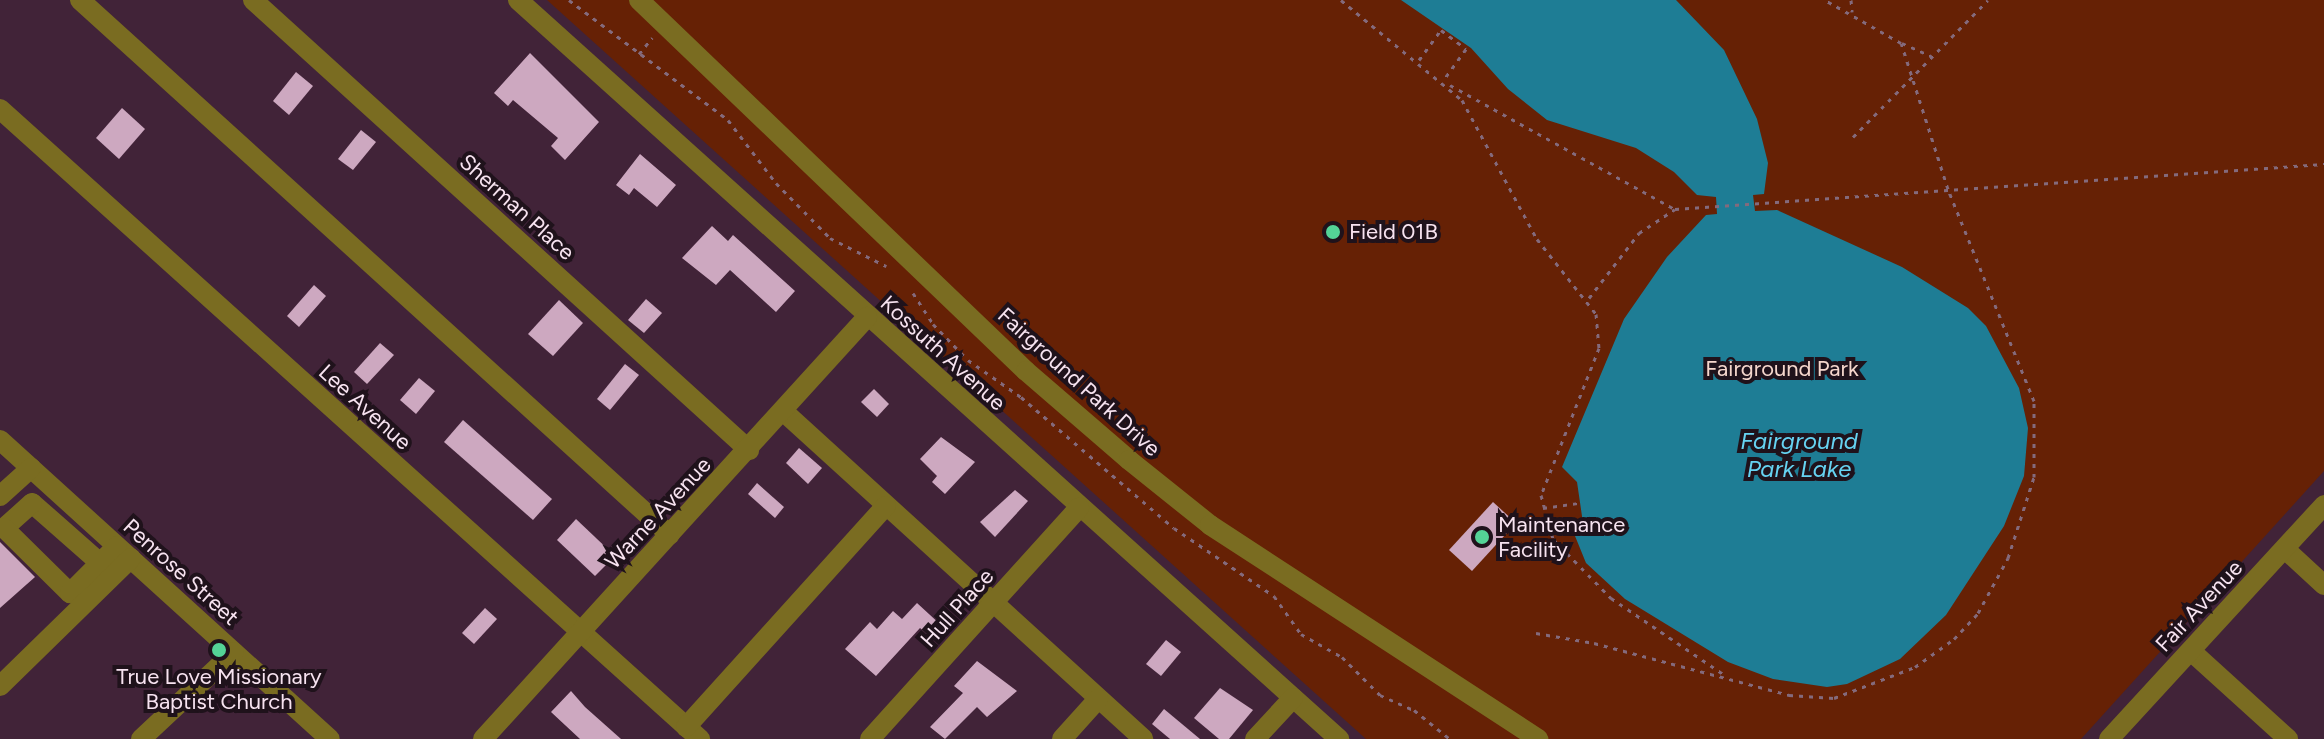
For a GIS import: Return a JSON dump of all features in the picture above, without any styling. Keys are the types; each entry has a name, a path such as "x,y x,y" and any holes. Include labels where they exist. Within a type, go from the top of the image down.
{"street":[{"path":"80,0 670,535"},
{"name":"Sherman Place","path":"253,0 749,450"},
{"name":"Kossuth Avenue","path":"518,0 1339,739"},
{"name":"Fairground Park Drive","path":"639,0 1026,371 1129,460 1210,525 1538,739"},
{"name":"Lee Avenue","path":"0,109 693,733"},
{"name":"Warne Avenue","path":"483,739 867,317"},
{"path":"783,411 1143,739"},
{"name":"Penrose Street","path":"0,440 328,738"},
{"path":"0,496 31,468"},
{"path":"99,562 32,503 4,528 70,593 99,562 124,552"},
{"name":"Fair Avenue","path":"2109,739 2324,505"},
{"path":"693,733 886,506"},
{"name":"Hull Place","path":"870,739 1079,508"},
{"path":"2285,549 2324,585"},
{"path":"0,686 124,552"},
{"path":"2191,651 2288,739"},
{"path":"141,739 234,652"},
{"path":"1255,739 1293,698"},
{"path":"1062,739 1098,699"}],"path":[{"path":"569,0 728,120 776,183 830,238 887,266"},
{"path":"1341,0 1443,81 1675,209"},
{"path":"1825,0 1901,43 1931,56"},
{"path":"1851,0 1852,14"},
{"path":"1853,137 1988,0"},
{"path":"1418,61 1441,30 1466,49 1443,81"},
{"path":"639,54 654,35"},
{"path":"1536,633 1594,643 1814,699 1874,686 1915,667 1954,639 1978,613 2008,558 2034,477 2037,419 1948,189 1914,73 1901,43"},
{"path":"1443,81 1487,140 1537,239 1588,299 1599,329 1599,348 1549,467 1541,508 1553,539 1579,570 1646,624 1729,678"},
{"path":"1588,299 1639,233 1675,209 2324,164"},
{"path":"1541,508 1578,503"}],"green space":[{"name":"Fairground Park","path":"547,0 2324,0 2324,471 2081,739 1366,739"}],"water":[{"name":"Fairground Park Lake","path":"1401,0 1676,0 1724,50 1757,119 1768,163 1764,194 1753,195 1755,211 1777,210 1902,267 1968,308 1986,326 2019,388 2028,428 2024,476 2004,526 1946,615 1900,659 1847,684 1827,687 1773,679 1728,662 1625,599 1586,563 1575,536 1583,523 1577,482 1562,467 1624,319 1667,257 1706,215 1717,214 1716,197 1697,195 1674,172 1636,148 1547,120 1508,89 1471,48"}],"building":[{"path":"530,53 599,122 565,160 551,146 558,138 513,100 508,106 494,93"},
{"path":"296,72 313,86 289,115 273,101"},
{"path":"122,108 145,129 119,159 96,138"},
{"path":"361,130 376,142 353,170 338,159"},
{"path":"640,154 676,185 657,207 634,188 629,195 616,185"},
{"path":"712,226 728,241 733,235 795,291 776,312 730,270 716,285 682,258"},
{"path":"314,285 326,296 299,327 287,316"},
{"path":"646,299 662,313 644,333 628,320"},
{"path":"559,300 583,323 553,356 528,334"},
{"path":"380,343 394,355 367,384 354,372"},
{"path":"625,364 639,375 610,410 597,399"},
{"path":"419,378 435,391 416,414 400,400"},
{"path":"874,389 889,404 877,417 861,402"},
{"path":"463,420 552,499 533,520 444,442"},
{"path":"941,437 975,462 945,494 932,482 937,476 920,459"},
{"path":"799,448 822,468 808,484 786,463"},
{"path":"757,483 784,507 775,518 748,494"},
{"path":"1015,490 1028,501 995,537 980,522"},
{"name":"Maintenance Facility","path":"1493,502 1516,523 1472,571 1449,550"},
{"path":"576,519 615,556 595,576 557,540"},
{"path":"0,542 35,577 0,608"},
{"path":"917,603 942,626 931,637 920,628 876,676 845,649 870,622 877,629 893,611 902,619"},
{"path":"485,608 497,619 474,644 462,633"},
{"path":"1166,640 1181,652 1161,676 1146,664"},
{"path":"977,661 1017,691 987,717 977,707 945,739 930,727 963,693 954,686"},
{"path":"1220,688 1253,710 1229,739 1219,739 1194,718"},
{"path":"571,691 621,739 580,739 551,712"},
{"path":"1164,709 1200,739 1170,739 1152,724"}],"place":[{"name":"Field 01B","path":"1333,232"},
{"name":"Maintenance Facility","path":"1482,537"},
{"name":"True Love Missionary Baptist Church","path":"219,650"}]}
